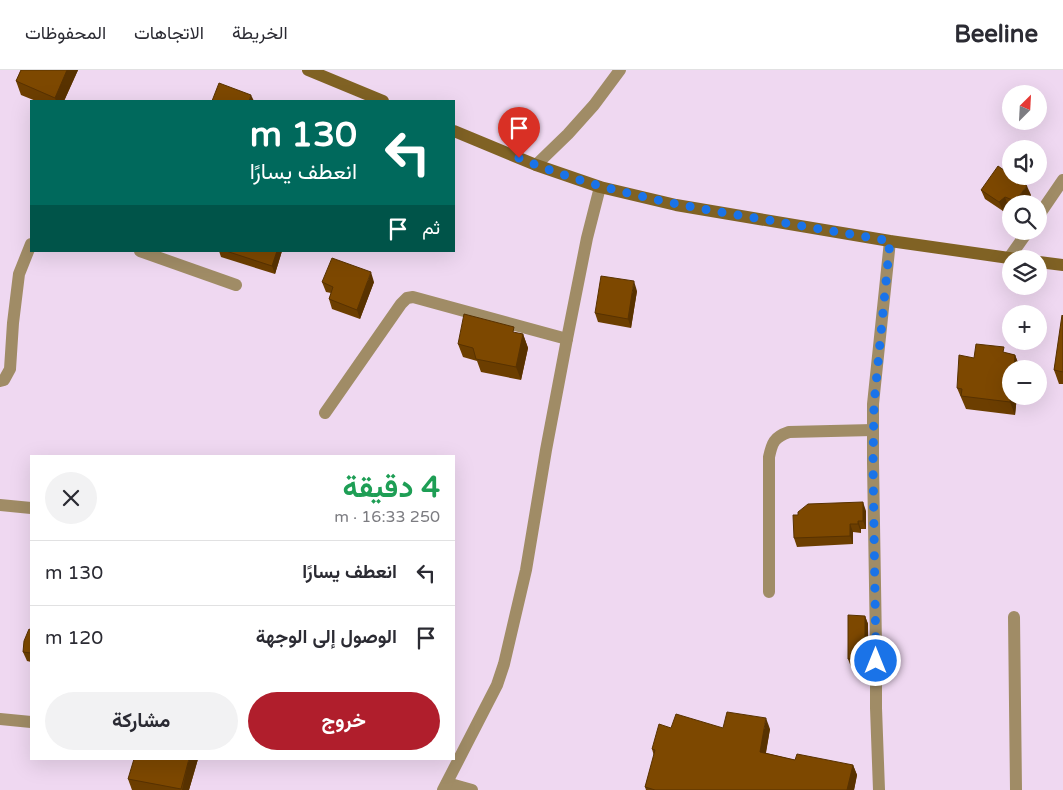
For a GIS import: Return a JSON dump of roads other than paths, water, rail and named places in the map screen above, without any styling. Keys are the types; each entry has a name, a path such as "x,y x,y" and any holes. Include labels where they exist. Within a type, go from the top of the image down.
{"street":[{"path":"308,70 381,100"},
{"path":"536,165 594,105 620,70"},
{"path":"455,131 536,165 600,187 676,205 890,241 1002,256"},
{"path":"1047,203 1063,180"},
{"path":"472,790 445,786 497,685 504,664 526,570 567,339 587,238 600,187"},
{"path":"879,790 876,708 873,430 876,369 881,341 890,241"},
{"path":"0,381 4,380 10,369 19,274 30,246"},
{"path":"143,252 236,285"},
{"path":"1047,263 1063,265"},
{"path":"326,413 401,304 407,298 413,296 567,339"},
{"path":"769,592 769,457 774,441 789,432 873,430"},
{"path":"0,505 30,508"},
{"path":"1014,617 1016,790"},
{"path":"0,719 30,722"}]}
